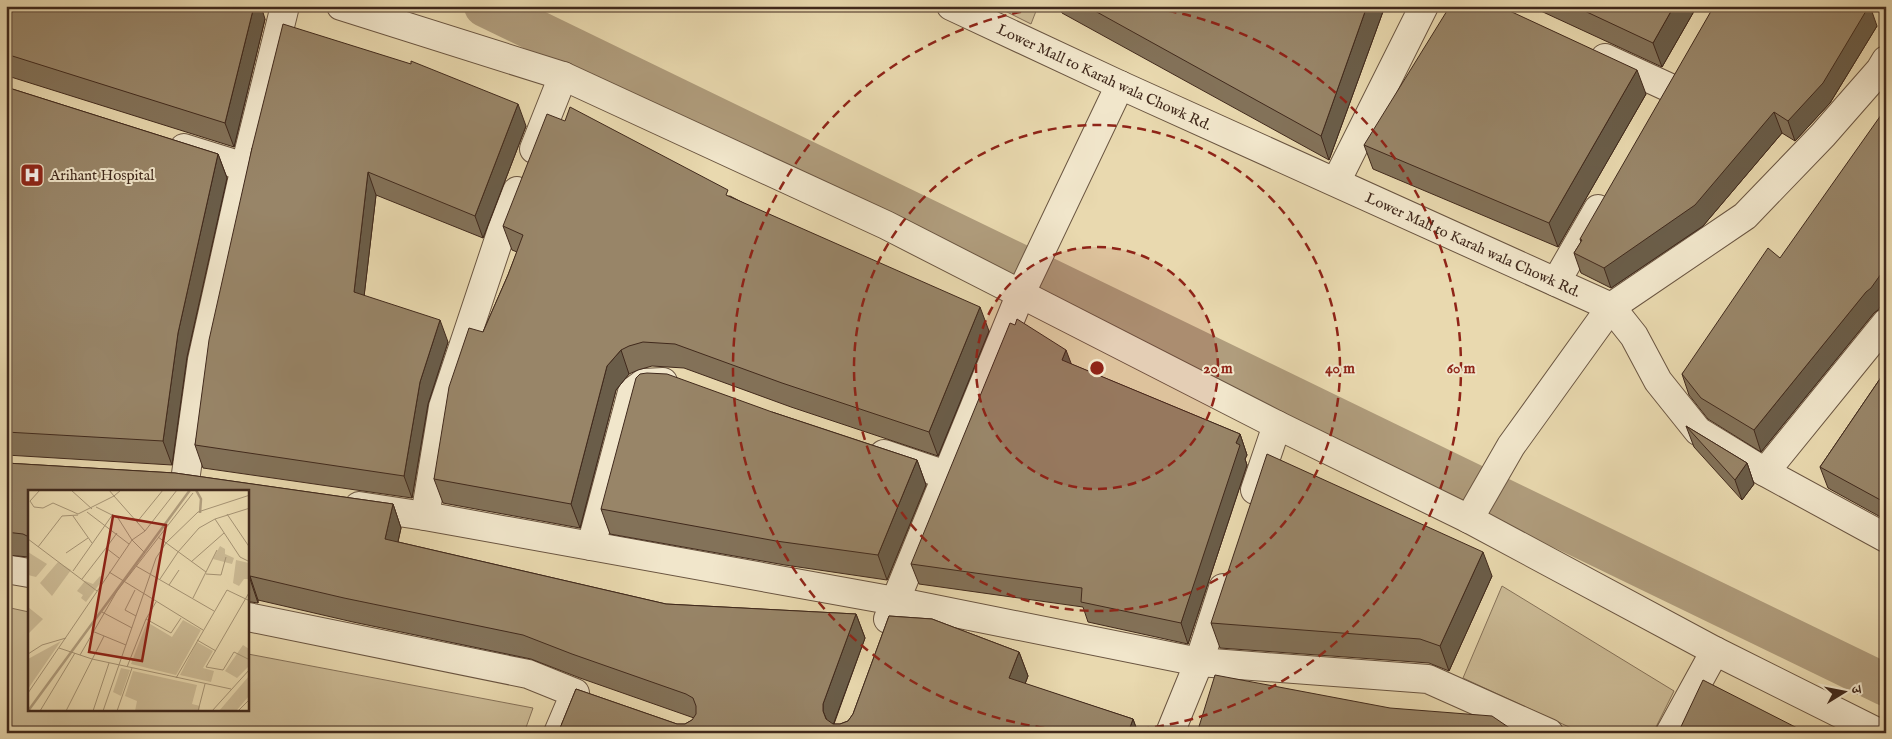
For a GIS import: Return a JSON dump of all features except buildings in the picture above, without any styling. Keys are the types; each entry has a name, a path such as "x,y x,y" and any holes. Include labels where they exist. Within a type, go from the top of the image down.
{"street":[{"path":"156,480 195,483 202,360 285,6"},
{"path":"342,6 563,76 886,225 1277,425 1469,519 1715,650 1879,733"},
{"name":"Lower Mall to Karah wala Chowk Rd.","path":"951,6 1120,85 1610,307 1634,336 1658,381 1698,431 1765,472 1886,538"},
{"path":"1336,182 1424,6"},
{"path":"1580,47 1668,87"},
{"path":"1469,519 1511,446 1610,307 1745,216 1823,135 1880,70 1886,60"},
{"path":"1654,113 1682,63"},
{"path":"424,516 443,408 502,230 563,76"},
{"path":"879,645 895,601 1021,293 1120,85"},
{"path":"163,141 246,167"},
{"path":"1556,282 1609,189"},
{"path":"1765,472 1881,338"},
{"path":"591,546 632,392 644,383 679,383 688,386"},
{"path":"1249,511 1277,425"},
{"path":"862,447 946,475"},
{"path":"338,503 424,516 895,601 1199,662 1428,679 1549,733"},
{"path":"1170,733 1199,662 1230,567"},
{"path":"6,569 28,573"},
{"path":"249,617 528,674 601,702"},
{"path":"1670,733 1715,650"},
{"path":"558,733 575,693"}],"shaded area":[{"path":"995,6 1038,6 1031,24"},
{"path":"1502,586 1674,691 1653,733 1582,733 1463,678"},
{"path":"6,607 28,612 28,712 249,712 249,654 533,708 524,733 6,733"}],"waterway":[{"path":"485,6 1886,685"}],"place":[{"name":"Arihant Hospital","path":"32,175"}]}
